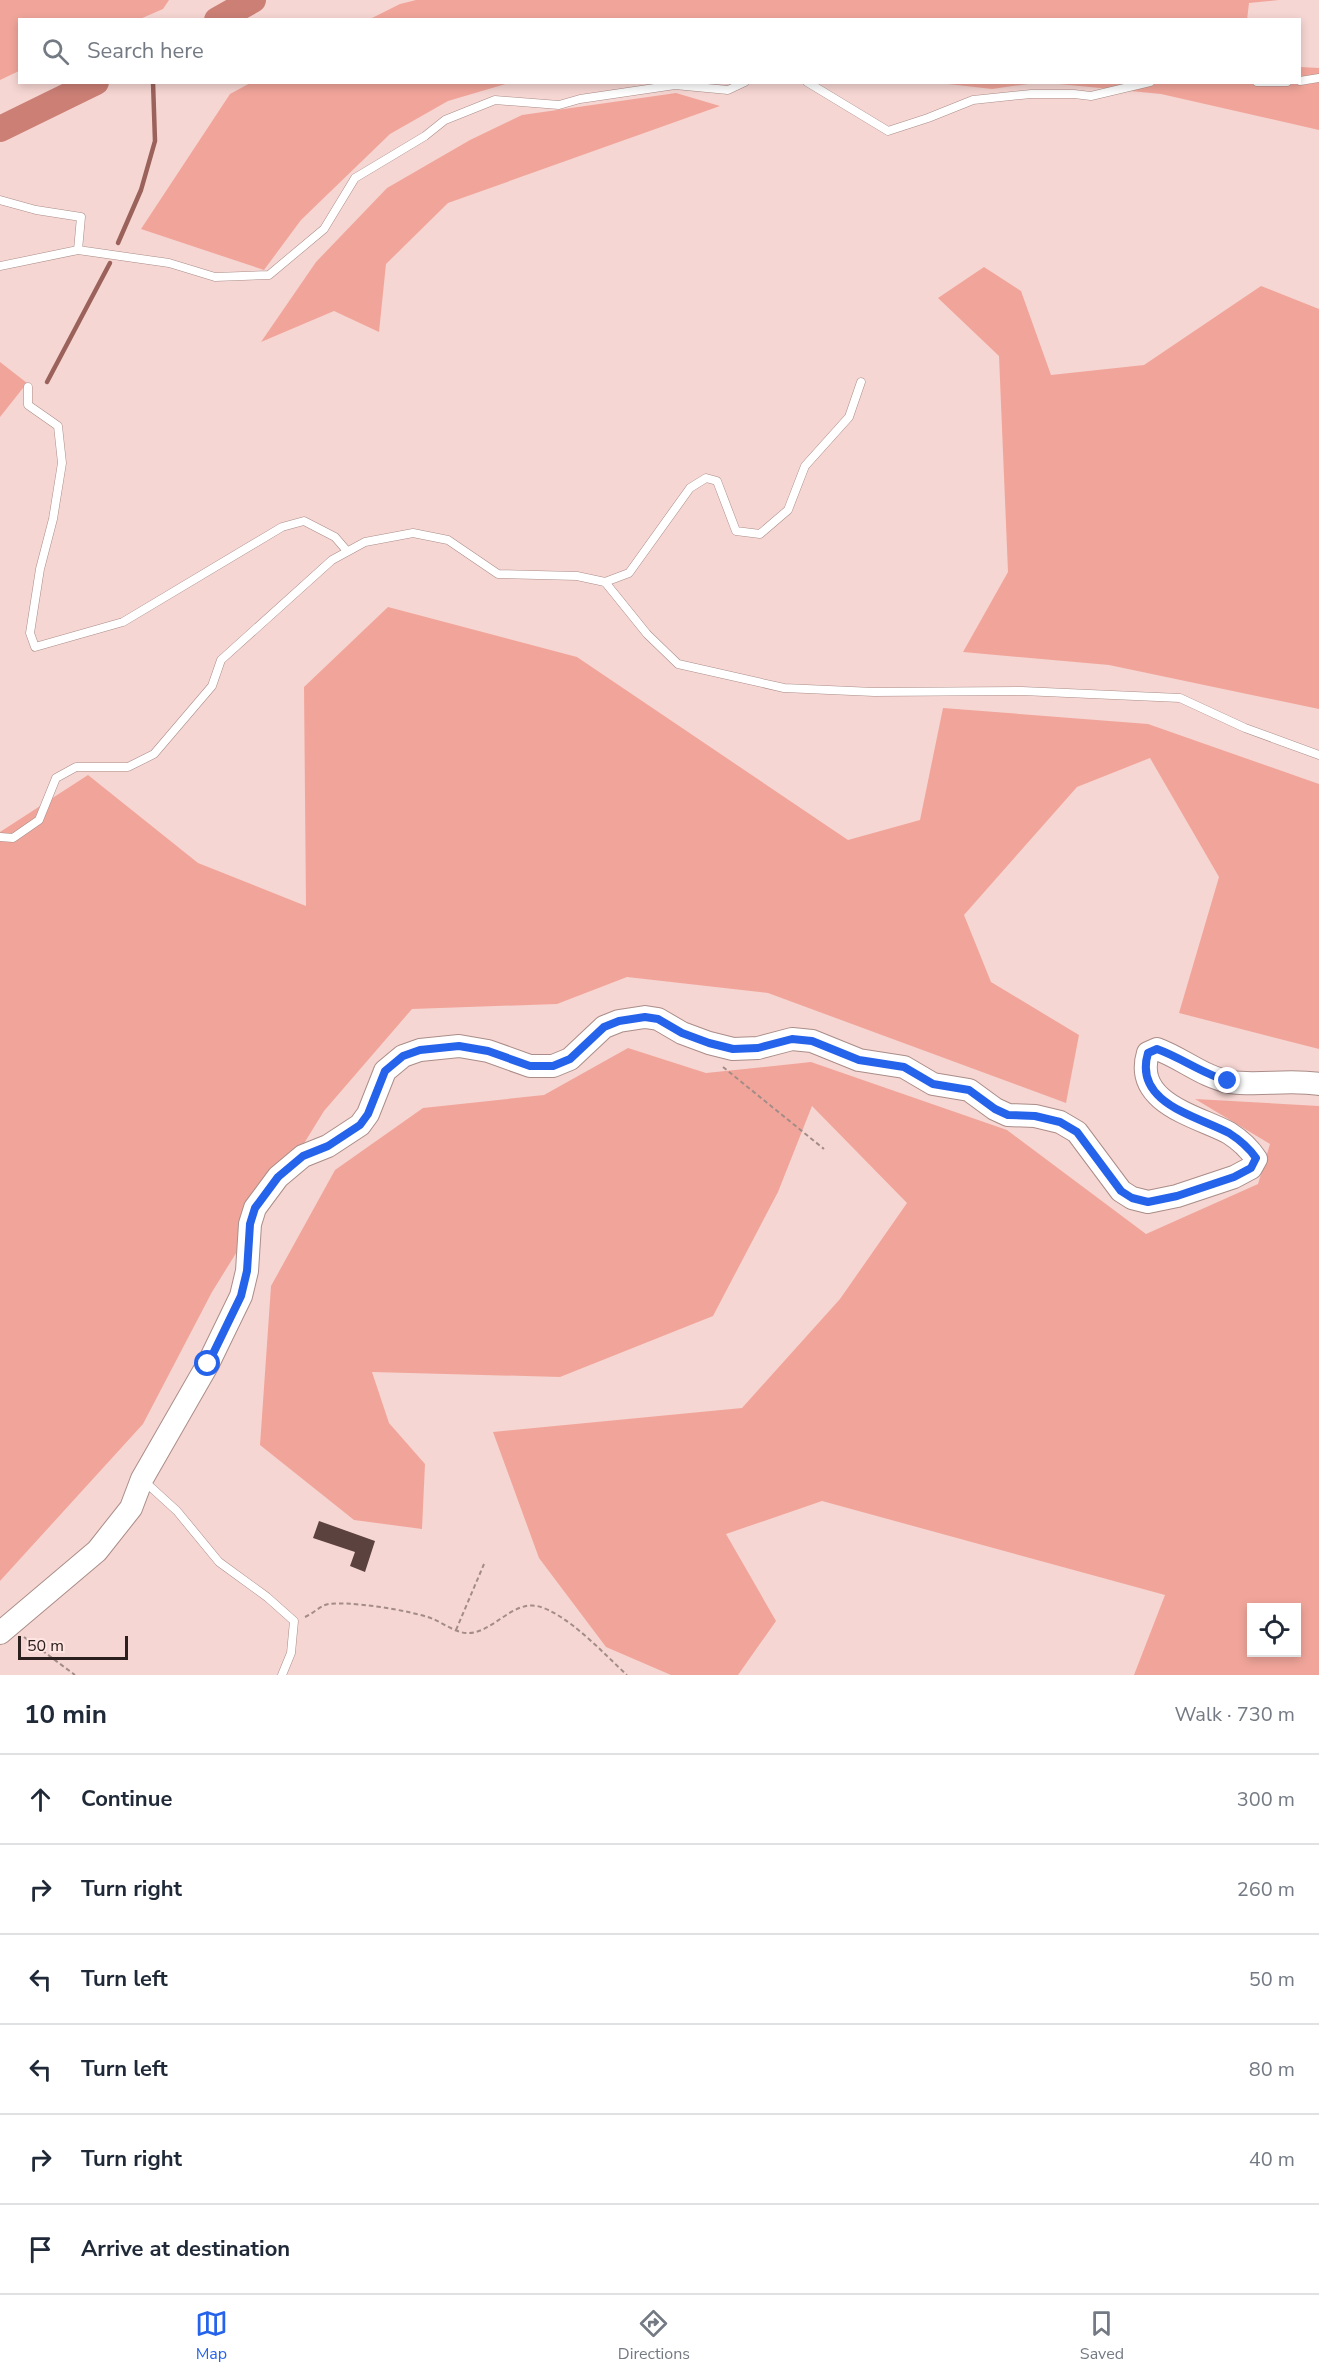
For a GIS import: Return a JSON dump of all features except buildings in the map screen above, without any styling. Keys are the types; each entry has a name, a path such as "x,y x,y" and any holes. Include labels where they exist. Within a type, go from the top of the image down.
{"street":[{"path":"4,1630 97,1551 131,1508 142,1479 208,1364 241,1296 247,1271 250,1224 255,1208 278,1177 303,1156 328,1146 360,1125 368,1114 385,1071 403,1056 420,1050 459,1046 488,1051 530,1066 553,1066 570,1059 604,1027 619,1021 645,1017 658,1019 682,1033 709,1043 733,1049 758,1048 792,1039 812,1041 859,1060 904,1067 933,1084 969,1090 995,1109 1008,1115 1035,1116 1060,1122 1077,1132 1121,1191 1132,1198 1148,1202 1177,1196 1234,1177 1251,1168 1256,1158 1249,1148 1228,1133 1173,1108 1160,1096 1146,1079 1144,1065 1148,1053 1157,1049 1208,1075 1228,1081 1255,1084 1305,1082 1319,1084"}],"lane":[{"path":"1301,81 1319,78"},
{"path":"0,266 78,250 169,262 215,277 269,275 324,229 355,178 425,136 445,120 495,100 559,105 580,99 675,85 728,90 741,84"},
{"path":"810,84 888,131 928,118 973,99 1031,94 1091,96 1142,84"},
{"path":"0,200 36,210 81,217 78,250"},
{"path":"0,837 14,838 39,820 56,778 76,766 128,766 154,754 212,686 221,660 332,560 347,551 365,542 413,534 448,540 498,574 577,576 605,582 629,573 690,488 706,478 717,481 736,531 760,534 788,510 805,466 849,417 861,382"},
{"path":"28,387 28,405 58,426 62,463 53,519 40,569 30,633 35,647 123,622 282,527 304,521 335,537 347,551"},
{"path":"605,582 647,634 678,664 784,688 874,692 1022,691 1180,698 1245,728 1319,755"},
{"path":"142,1479 177,1511 219,1562 267,1598 294,1622 291,1653 282,1675"}],"path":[{"path":"717,1062 824,1149"},
{"path":"456,1630 484,1564"},
{"path":"294,1622 326,1604 347,1604 410,1612 431,1618 463,1633 474,1633 521,1608 536,1606 562,1619 586,1636 627,1675"},
{"path":"4,1630 75,1675"}],"shaded area":[{"path":"0,0 169,0 163,9 142,18 18,18 18,71 0,80"},
{"path":"416,0 1279,0 1249,3 1247,18 372,18 400,4"},
{"path":"1301,67 1319,68 1319,130 1161,94 1059,84 1301,84"},
{"path":"248,84 506,84 448,101 390,134 301,220 264,270 141,229 230,94"},
{"path":"948,84 1028,84 992,89"},
{"path":"676,93 720,106 448,203 386,264 379,332 334,311 261,342 316,262 387,188 470,140 522,115"},
{"path":"984,267 1021,291 1051,375 1144,365 1261,286 1319,309 1319,709 1109,665 963,652 1008,572 999,356 938,298"},
{"path":"0,362 27,383 0,417"},
{"path":"388,607 577,657 848,840 920,820 943,708 1148,724 1319,784 1319,1049 1179,1013 1219,877 1150,758 1077,787 964,915 991,982 1079,1035 1066,1103 768,993 627,977 557,1004 412,1009 324,1111 212,1292 143,1424 0,1581 0,832 88,775 198,863 306,906 304,687"},
{"path":"628,1048 706,1073 811,1062 1007,1130 1146,1234 1258,1184 1270,1144 1195,1099 1319,1106 1319,1675 1134,1675 1165,1595 822,1501 726,1534 776,1621 738,1675 671,1675 606,1647 539,1558 493,1432 742,1408 840,1299 907,1203 812,1106 778,1192 713,1316 560,1377 372,1372 389,1423 425,1464 422,1529 354,1520 260,1445 271,1286 335,1170 423,1108 544,1095"}],"waterway":[{"path":"221,18 253,0"},
{"path":"0,129 92,84"},
{"path":"118,243 141,190 155,141 153,84"},
{"path":"47,382 110,263"}],"route":[{"path":"208,1364 241,1296 247,1271 250,1224 255,1208 278,1177 303,1156 328,1146 360,1125 368,1114 385,1071 403,1056 420,1050 459,1046 488,1051 530,1066 553,1066 570,1059 604,1027 619,1021 645,1017 658,1019 682,1033 733,1049 758,1048 792,1039 812,1041 859,1060 904,1067 933,1084 969,1090 995,1109 1008,1115 1035,1116 1060,1122 1077,1132 1121,1191 1132,1198 1148,1202 1177,1196 1234,1177 1251,1168 1256,1158 1249,1148 1228,1133 1173,1108 1160,1096 1146,1079 1144,1065 1148,1053 1157,1049 1208,1075 1228,1081"}]}
